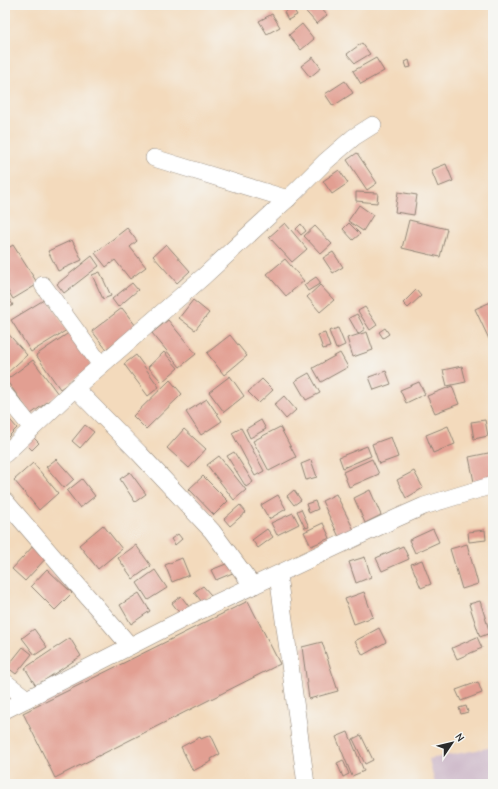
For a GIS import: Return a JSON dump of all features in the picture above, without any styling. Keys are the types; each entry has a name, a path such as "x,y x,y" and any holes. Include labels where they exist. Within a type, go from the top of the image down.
{"street":[{"path":"5,454 100,365 203,277 288,199 325,162 354,137 373,125"},
{"path":"154,158 288,199"},
{"path":"43,285 100,365"},
{"path":"75,388 139,453 212,531 254,586"},
{"path":"5,395 32,428"},
{"path":"5,710 195,613 424,506 493,485"},
{"path":"5,500 130,646"},
{"path":"278,575 306,784"},
{"path":"5,682 26,699"}],"shaded area":[{"path":"493,747 493,784 435,784 429,759"}],"building":[{"path":"300,5 318,5 327,15 317,24"},
{"path":"292,7 297,15 288,20 284,12"},
{"path":"272,14 280,27 267,34 259,21"},
{"path":"302,24 314,39 301,50 289,35"},
{"path":"362,43 370,54 355,63 347,54"},
{"path":"313,57 321,68 310,77 301,66"},
{"path":"376,58 384,71 361,84 353,71"},
{"path":"409,60 411,67 407,68 405,62"},
{"path":"345,81 353,93 333,106 325,94"},
{"path":"357,153 377,183 367,190 347,160"},
{"path":"446,164 453,181 438,187 431,170"},
{"path":"339,170 348,183 332,194 323,181"},
{"path":"356,192 378,193 377,203 356,201"},
{"path":"398,192 417,195 414,215 395,212"},
{"path":"359,205 373,215 363,231 348,221"},
{"path":"409,220 447,229 440,257 402,248"},
{"path":"285,223 307,249 292,262 269,237"},
{"path":"349,223 360,234 353,240 343,229"},
{"path":"301,224 306,231 301,235 296,229"},
{"path":"315,226 332,244 321,254 304,236"},
{"path":"127,228 137,241 130,247 146,267 130,279 115,260 106,267 95,253"},
{"path":"72,240 82,260 58,271 48,251"},
{"path":"166,244 190,271 177,283 153,256"},
{"path":"13,245 38,284 13,299 5,286 5,250"},
{"path":"333,252 343,267 333,273 323,258"},
{"path":"92,256 99,266 64,293 57,284"},
{"path":"285,259 304,281 286,296 267,274"},
{"path":"100,272 111,296 103,299 92,275"},
{"path":"316,277 321,283 308,291 304,285"},
{"path":"132,283 138,290 118,307 112,299"},
{"path":"320,285 334,300 320,312 307,297"},
{"path":"416,290 421,296 408,308 403,303"},
{"path":"5,293 13,305 7,309 5,306"},
{"path":"47,298 67,330 31,352 11,320"},
{"path":"193,300 209,313 195,330 179,318"},
{"path":"493,301 493,338 489,339 475,309"},
{"path":"365,307 377,325 370,330 358,311"},
{"path":"122,308 136,326 106,349 92,331"},
{"path":"357,314 365,329 358,334 349,318"},
{"path":"168,320 196,354 180,367 152,333"},
{"path":"338,328 345,345 336,349 329,331"},
{"path":"385,328 389,334 383,338 379,332"},
{"path":"5,330 27,355 5,375"},
{"path":"70,332 93,366 60,389 36,355"},
{"path":"367,332 373,350 353,357 347,338"},
{"path":"325,333 330,347 323,349 318,335"},
{"path":"230,335 247,356 224,375 207,353"},
{"path":"164,352 178,368 162,382 148,367"},
{"path":"340,353 348,367 321,382 313,368"},
{"path":"136,355 159,387 148,396 124,364"},
{"path":"33,360 58,394 31,414 6,380"},
{"path":"462,366 466,382 447,386 443,370"},
{"path":"386,371 391,384 374,390 369,377"},
{"path":"309,373 320,393 306,400 295,381"},
{"path":"230,376 244,396 224,412 209,392"},
{"path":"262,379 273,390 259,403 248,392"},
{"path":"170,380 182,394 146,429 133,416"},
{"path":"419,382 425,394 406,403 400,390"},
{"path":"452,386 459,404 435,413 427,396"},
{"path":"284,396 296,410 286,419 274,405"},
{"path":"207,399 222,421 201,435 186,412"},
{"path":"5,414 17,428 5,440"},
{"path":"261,420 266,429 250,438 246,429"},
{"path":"485,420 488,436 474,439 471,422"},
{"path":"85,425 94,432 80,448 72,441"},
{"path":"448,426 455,444 433,453 426,435"},
{"path":"280,427 296,457 269,471 253,441"},
{"path":"241,428 264,471 255,476 232,433"},
{"path":"184,429 206,449 189,468 167,448"},
{"path":"391,437 398,457 379,464 372,444"},
{"path":"34,438 39,443 32,450 27,445"},
{"path":"367,446 371,456 343,468 339,457"},
{"path":"234,452 253,482 246,487 227,456"},
{"path":"493,452 493,478 474,482 469,457"},
{"path":"219,456 246,490 234,500 207,465"},
{"path":"56,459 74,479 64,488 46,467"},
{"path":"372,459 379,474 349,487 343,472"},
{"path":"311,460 317,477 306,480 301,464"},
{"path":"33,463 58,493 39,510 14,480"},
{"path":"414,471 423,488 406,498 397,480"},
{"path":"130,472 146,494 135,502 120,479"},
{"path":"203,476 228,501 214,515 189,489"},
{"path":"82,479 95,496 80,508 67,491"},
{"path":"294,490 301,500 294,505 287,496"},
{"path":"370,490 381,515 365,523 354,498"},
{"path":"336,494 354,530 339,537 322,501"},
{"path":"278,495 286,509 269,519 261,505"},
{"path":"315,501 318,509 309,513 306,504"},
{"path":"240,505 246,512 230,526 224,519"},
{"path":"301,509 309,527 305,528 297,511"},
{"path":"293,513 299,524 277,535 271,523"},
{"path":"323,523 330,538 311,546 304,532"},
{"path":"103,525 122,549 98,569 79,545"},
{"path":"267,529 273,537 258,548 252,540"},
{"path":"433,529 439,542 415,553 409,540"},
{"path":"485,530 486,540 469,542 468,532"},
{"path":"178,534 182,539 175,545 171,539"},
{"path":"35,544 48,556 25,581 12,569"},
{"path":"467,544 478,584 462,589 450,549"},
{"path":"136,545 151,566 133,579 118,558"},
{"path":"403,546 409,559 382,571 376,558"},
{"path":"365,557 371,577 356,583 349,562"},
{"path":"182,558 189,575 172,582 165,565"},
{"path":"422,560 431,584 421,588 411,564"},
{"path":"231,562 235,572 216,580 211,570"},
{"path":"47,569 72,593 55,610 31,586"},
{"path":"155,570 167,588 148,600 137,583"},
{"path":"203,586 211,595 202,602 194,592"},
{"path":"364,592 373,617 354,624 345,599"},
{"path":"139,593 150,611 131,624 120,605"},
{"path":"181,596 190,608 181,615 172,603"},
{"path":"248,601 280,664 55,778 23,713"},
{"path":"480,601 490,633 480,637 469,604"},
{"path":"379,628 386,642 363,655 355,641"},
{"path":"34,629 47,647 35,655 22,638"},
{"path":"477,637 482,648 457,659 452,648"},
{"path":"70,638 81,656 36,686 25,668"},
{"path":"322,642 338,691 309,699 302,647"},
{"path":"23,647 32,654 16,674 7,667"},
{"path":"478,682 482,693 461,701 456,690"},
{"path":"466,706 468,712 461,714 459,708"},
{"path":"348,732 364,771 352,776 336,737"},
{"path":"211,735 220,754 211,759 212,761 193,771 181,747 200,737 201,739"},
{"path":"361,735 373,760 365,764 353,739"},
{"path":"343,760 349,774 343,777 337,763"}]}
